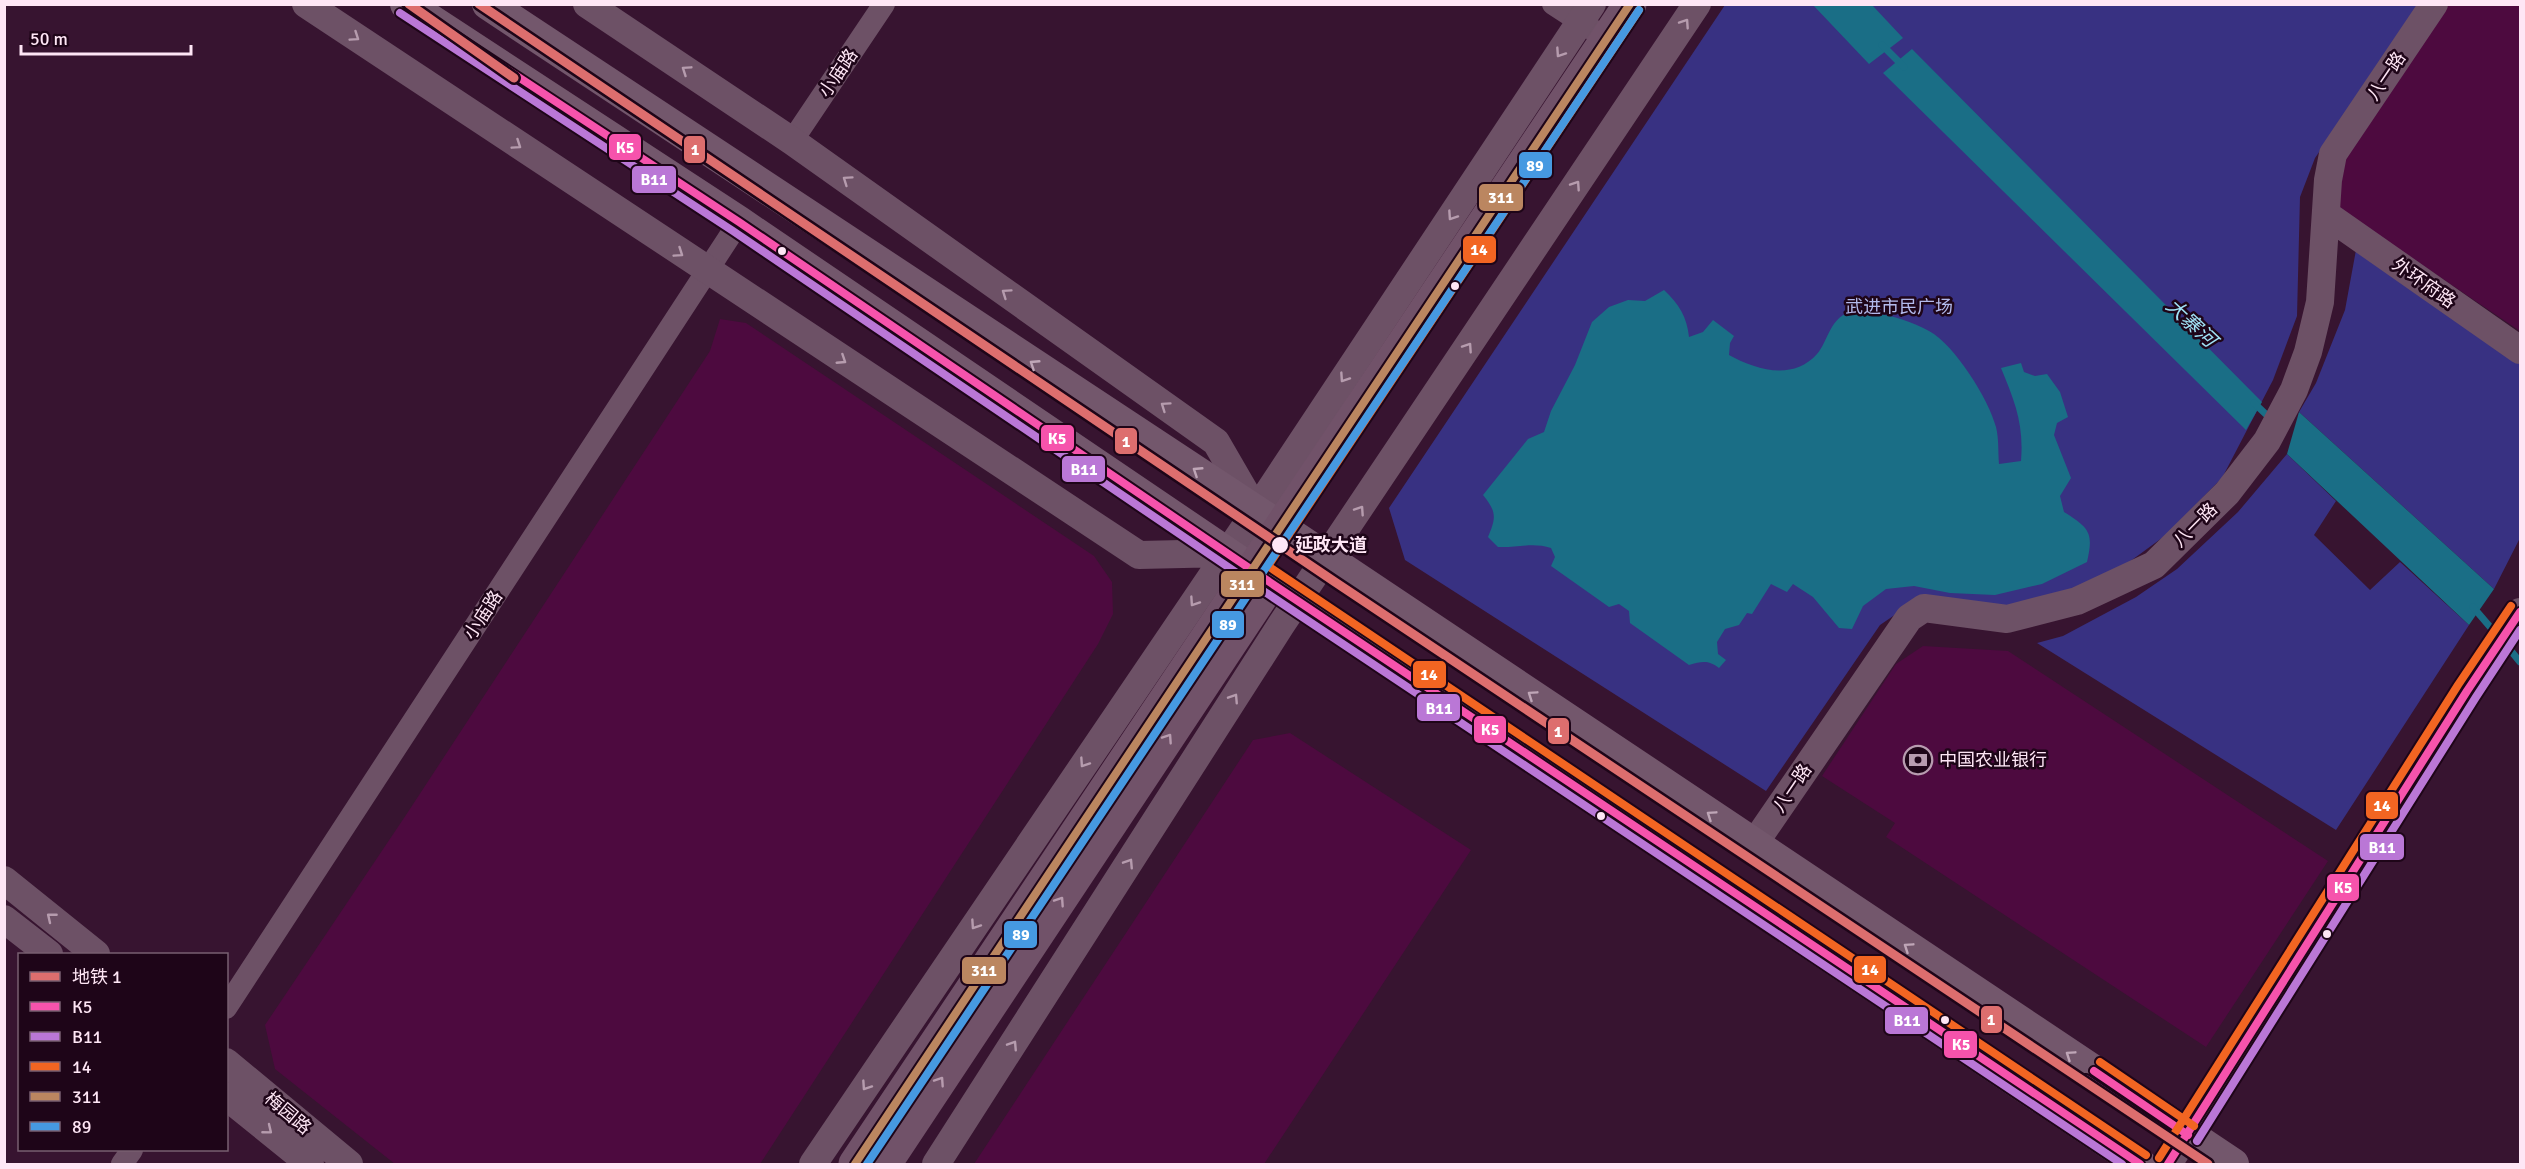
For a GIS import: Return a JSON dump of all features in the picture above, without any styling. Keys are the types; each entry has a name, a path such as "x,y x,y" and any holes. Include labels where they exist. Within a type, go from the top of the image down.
{"main road":[{"path":"406,4 739,222 1299,601 2140,1164"},
{"path":"488,4 1279,526 2233,1164"},
{"path":"1279,526 1593,22 1630,4"},
{"path":"855,1164 1250,568 1655,4"},
{"path":"885,1164 1250,568"}],"street":[{"path":"306,4 707,272 1139,555 1250,568 813,1164"},
{"path":"587,4 792,141 1216,442 1279,526"},
{"name":"小庙路","path":"792,141 884,4"},
{"path":"1553,4 1593,22"},
{"path":"936,1164 1281,625 1697,4"},
{"name":"八一路","path":"1754,844 1909,618 1924,608 2007,619 2077,601 2154,565 2227,494 2267,441 2294,390 2308,352 2320,302 2328,180 2333,154 2434,4"},
{"name":"外环府路","path":"2327,215 2520,350"},
{"name":"小庙路","path":"228,1005 739,222"},
{"path":"2168,1164 2516,618"},
{"path":"4,880 95,953"},
{"path":"4,919 48,953"},
{"name":"梅园路","path":"228,1064 349,1164"},
{"name":"梅园路","path":"228,1098 310,1164"},
{"path":"122,1164 131,1151"}],"shaded area":[{"path":"2516,4 2520,7 2520,331 2330,203 2337,158 2444,5"},
{"path":"720,319 746,323 1094,556 1112,582 1113,614 1098,644 760,1164 395,1164 275,1069 265,1025 406,815 710,351"},
{"path":"1923,646 2008,651 2328,861 2206,1047 1886,837 1895,823 1822,776 1896,664"},
{"path":"1290,733 1471,850 1264,1164 974,1164 1253,740"}],"green space":[{"name":"武进市民广场","path":"1725,5 2421,5 2315,158 2300,197 2297,316 2273,380 2222,478 2166,535 2095,587 2048,607 1902,610 1880,625 1766,791 1405,560 1389,508"},
{"path":"2356,250 2520,363 2520,538 2494,589 2299,412 2316,383 2345,310"},
{"path":"2287,454 2336,501 2314,535 2370,590 2400,562 2469,625 2336,830 2037,643 2063,636 2136,597 2177,569 2238,512"}],"water":[{"path":"1813,5 1872,5 1903,38 1869,64"},
{"path":"1912,49 2262,402 2246,430 1883,73"},
{"path":"1664,290 1681,311 1689,337 1703,332 1713,320 1734,336 1730,343 1729,355 1751,365 1774,370 1797,368 1807,362 1821,349 1835,323 1846,313 1855,311 1888,315 1929,331 1960,360 1979,388 1996,427 1999,464 2021,461 2022,448 2020,424 2001,368 2021,363 2024,372 2035,376 2047,374 2060,392 2068,417 2057,423 2054,435 2071,478 2060,496 2064,512 2079,522 2088,532 2090,544 2087,562 2042,584 1995,595 1950,593 1914,586 1886,589 1863,606 1852,629 1839,628 1813,597 1793,584 1787,592 1771,584 1752,614 1747,613 1739,625 1725,629 1717,642 1718,654 1726,660 1719,668 1705,662 1689,665 1630,623 1629,611 1619,604 1609,607 1551,566 1555,557 1551,548 1531,545 1498,547 1488,537 1494,515 1483,495 1528,439 1544,432 1551,411 1575,365 1592,322 1609,307 1628,300 1645,301"},
{"path":"2299,412 2494,589 2469,625 2287,454"}],"waterway":[{"name":"大寨河","path":"1882,45 1904,67"},
{"name":"大寨河","path":"2254,403 2272,420"},
{"name":"大寨河","path":"2473,607 2497,635"},
{"name":"大寨河","path":"2507,646 2520,662"}],"metro line":[{"name":"1","path":"409,4 514,78"},
{"name":"1","path":"479,4 1335,582 2208,1164"}],"transit line":[{"name":"K5","path":"407,4 739,222 1271,583 2140,1164"},
{"name":"311","path":"855,1164 1630,4"},
{"name":"14","path":"1639,10 1268,566 2146,1155"},
{"name":"89","path":"867,1164 1639,10"},
{"name":"B11","path":"400,13 733,231 1265,592 2122,1164"},
{"name":"14","path":"2159,1158 2458,685 2511,606"},
{"name":"K5","path":"2168,1164 2467,691 2520,612"},
{"name":"B11","path":"2197,1141 2520,630"},
{"name":"14","path":"2100,1062 2194,1126"},
{"name":"K5","path":"2094,1071 2188,1135"},
{"name":"B11","path":"2086,1079 2182,1144"}],"place":[{"name":"延政大道","path":"1280,545"},
{"name":"中国农业银行","path":"1918,760"}]}
